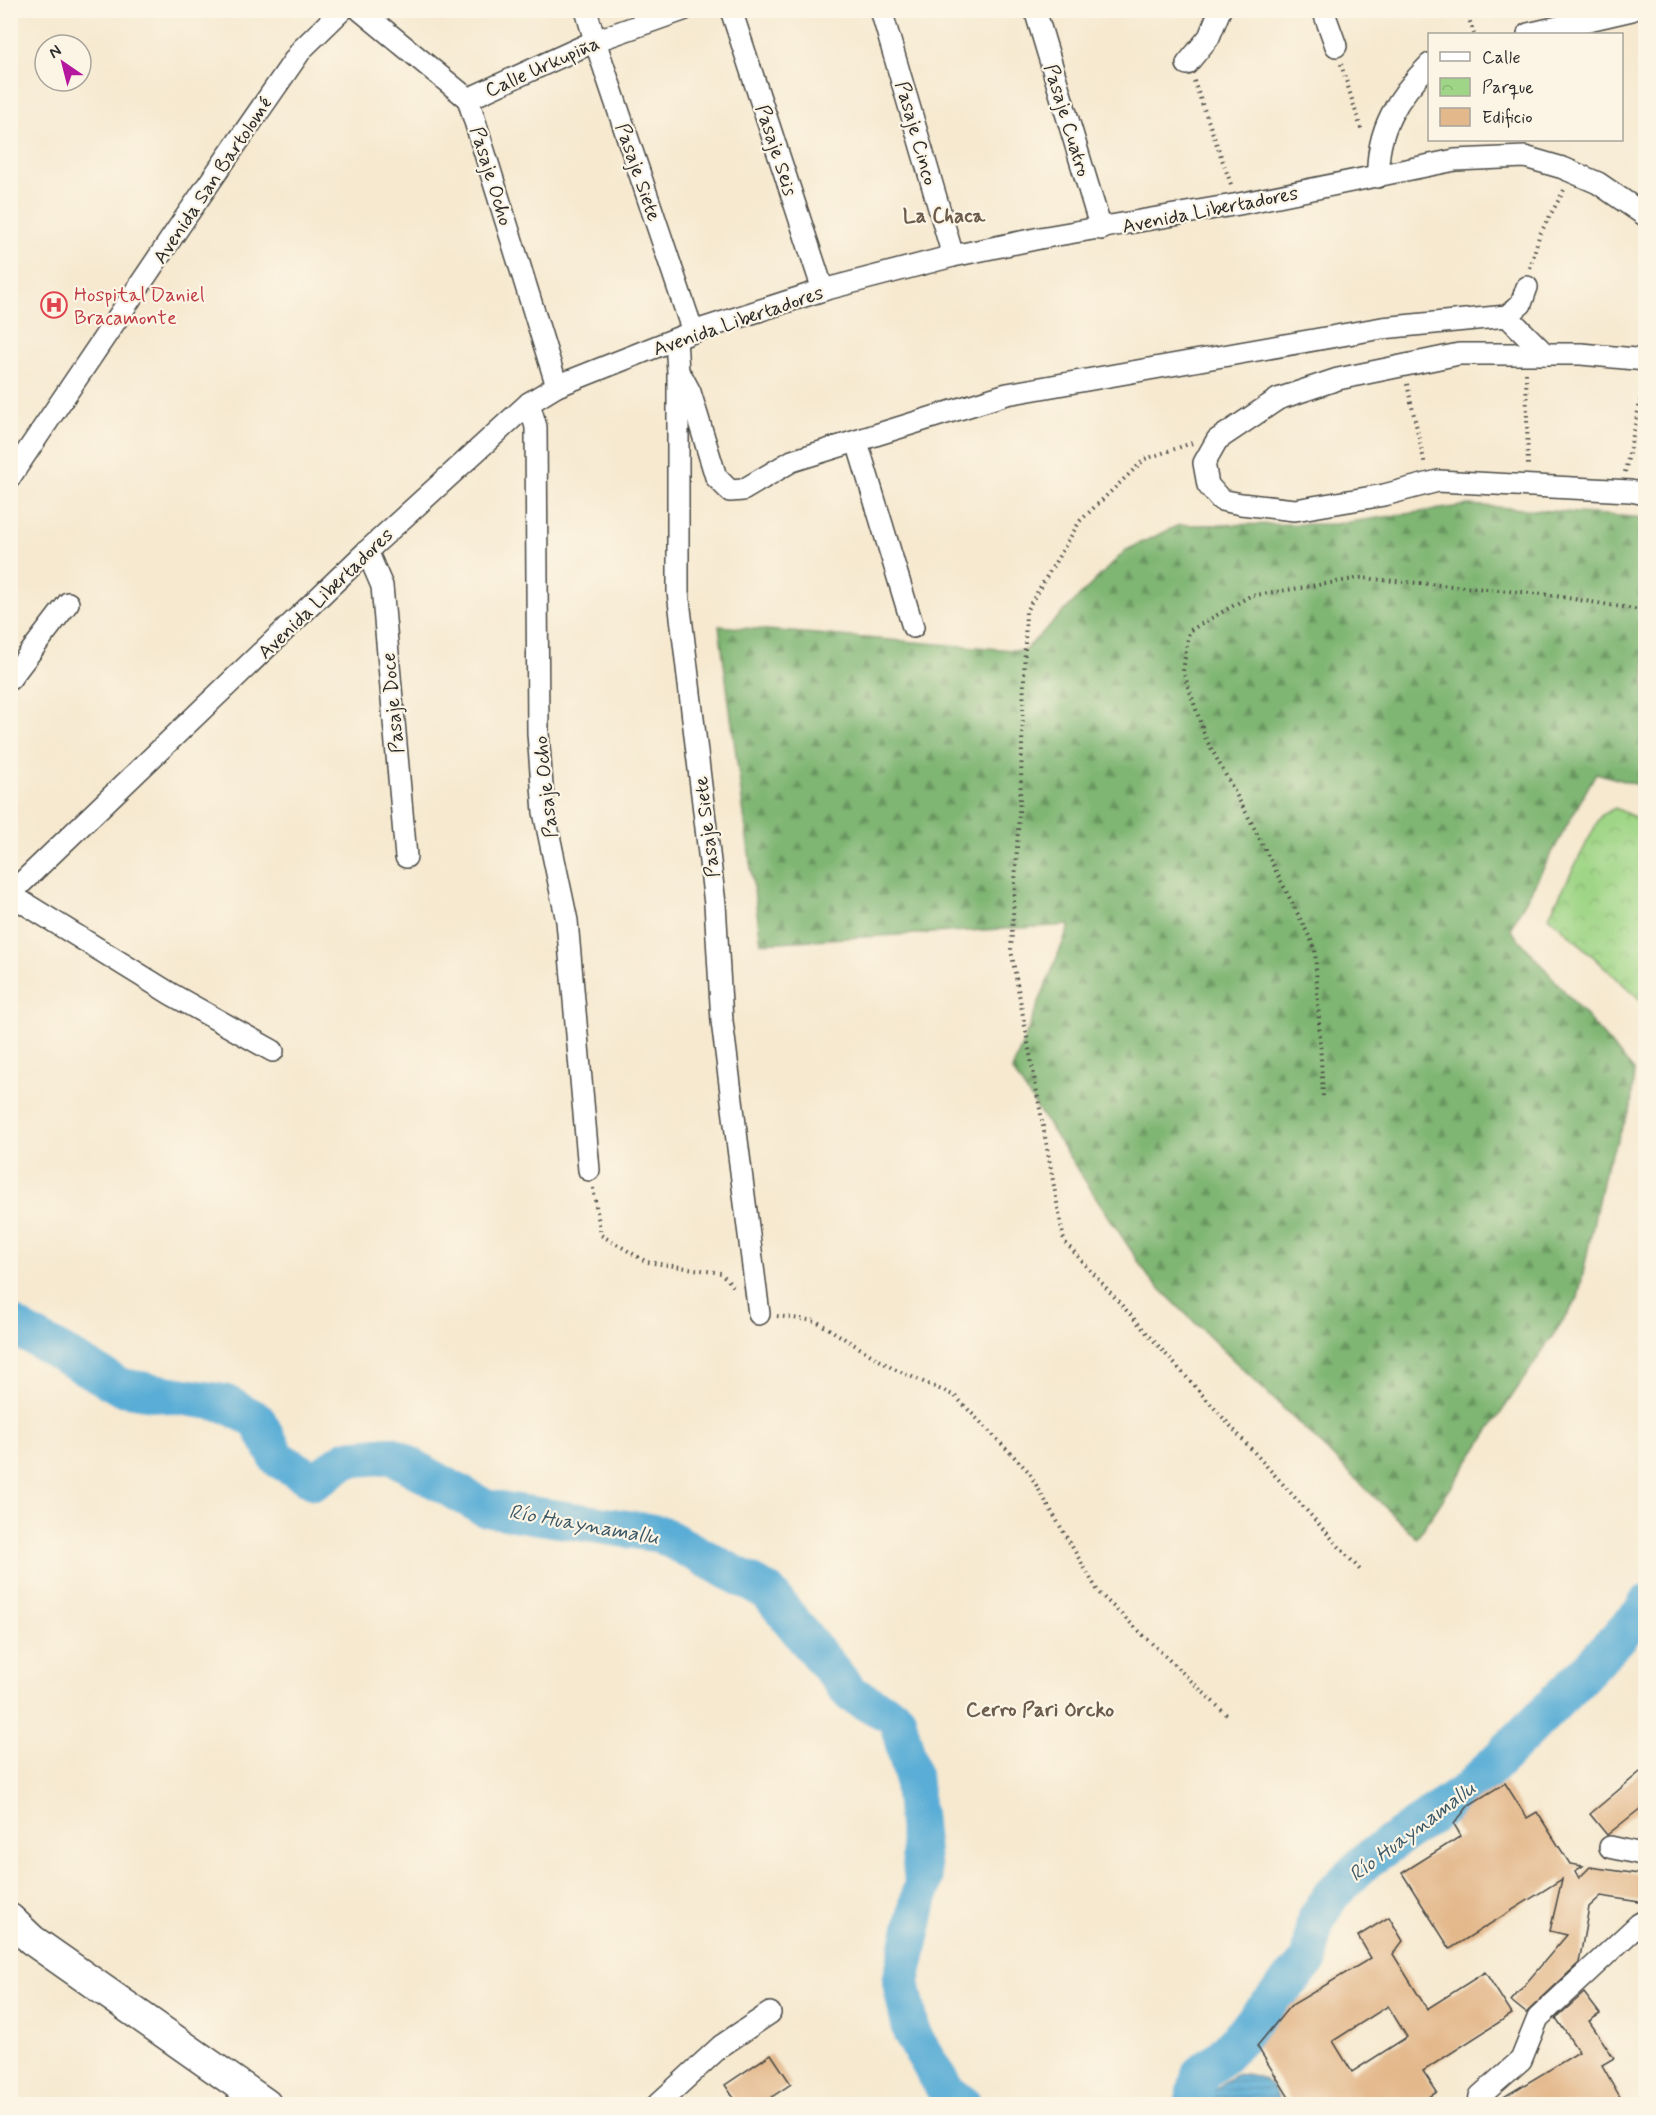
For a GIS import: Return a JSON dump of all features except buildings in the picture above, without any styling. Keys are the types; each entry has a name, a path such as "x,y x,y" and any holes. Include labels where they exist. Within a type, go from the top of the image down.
{"highway":[{"path":"10,1919 32,1940 266,2104"}],"street":[{"name":"Avenida San Bartolomé","path":"10,477 302,49 342,10"},
{"path":"360,10 468,99"},
{"name":"Pasaje Siete","path":"586,10 685,336 678,372 678,592 715,904 722,1021 759,1314"},
{"name":"Calle Urkupiña","path":"468,99 595,42 683,10"},
{"name":"Pasaje Seis","path":"731,10 823,290"},
{"name":"Pasaje Cinco","path":"881,10 953,255"},
{"name":"Pasaje Cuatro","path":"1035,10 1101,229"},
{"path":"1187,64 1209,37 1220,10"},
{"path":"1323,10 1336,46"},
{"path":"1532,33 1632,10"},
{"path":"1378,168 1389,116 1408,86 1428,66"},
{"name":"Pasaje Ocho","path":"468,99 557,386"},
{"name":"Avenida Libertadores","path":"11,895 367,551 529,403 557,386 685,336 823,290 953,255 1239,204 1378,168 1455,160 1525,157 1598,183 1646,216"},
{"path":"678,372 690,392 716,477 730,491 743,490 792,460 857,442 1007,394 1382,328 1507,316 1521,304 1527,286"},
{"path":"1507,316 1535,354"},
{"path":"1646,360 1581,354 1459,354 1338,379 1278,399 1217,440 1204,463 1208,485 1221,500 1295,510 1384,495 1438,481 1646,494"},
{"name":"Pasaje Ocho","path":"529,403 536,427 538,733 544,812 567,921 589,1170"},
{"path":"857,442 913,627"},
{"name":"Pasaje Doce","path":"367,551 382,586 406,857"},
{"path":"10,679 68,603"},
{"path":"11,895 171,994 273,1051"},
{"path":"1610,1847 1646,1855"},
{"path":"1479,2104 1480,2096 1521,2060 1538,2018 1646,1920"},
{"path":"658,2104 721,2046 770,2013"}],"path":[{"path":"1466,10 1474,33"},
{"path":"1336,46 1365,139 1378,168"},
{"path":"1187,64 1239,204"},
{"path":"1527,286 1539,236 1574,173"},
{"path":"1529,487 1535,354"},
{"path":"1403,366 1429,483"},
{"path":"1621,491 1646,379"},
{"path":"1235,428 1145,459 1080,521 1026,611 1021,780 1011,950 1064,1241 1361,1571"},
{"path":"1323,1096 1315,948 1250,819 1206,739 1183,671 1189,631 1250,596 1361,578 1543,594 1646,611"},
{"path":"589,1170 601,1235 647,1262 721,1274 759,1314 816,1321 892,1368 955,1396 1028,1471 1099,1593 1229,1717"}],"green space":[{"path":"1469,505 1645,518 1645,787 1596,773 1510,929 1634,1071 1631,1107 1604,1172 1578,1298 1417,1538 1150,1279 1012,1070 1070,925 761,943 719,626 1024,651 1126,550 1179,525 1336,524"},
{"path":"1615,808 1645,822 1645,1004 1549,916 1601,815"}],"water":[{"path":"1239,2074 1247,2074 1266,2081 1275,2090 1280,2104 1210,2104 1220,2085"}],"waterway":[{"name":"Río Huaynamallu","path":"10,1324 121,1387 224,1403 257,1420 278,1459 315,1481 346,1459 391,1455 485,1508 660,1534 768,1592 851,1694 897,1718 912,1775 923,1882 901,1982 912,2034 946,2091 963,2104"},
{"name":"Río Huaynamallu","path":"1193,2104 1200,2074 1224,2055 1309,1960 1315,1921 1331,1895 1368,1859 1468,1790 1571,1687 1645,1609 1646,1604"}],"place":[{"name":"Hospital Daniel Bracamonte","path":"54,305"}],"district":[{"name":"La Chaca","path":"944,215"},
{"name":"Cerro Pari Orcko","path":"1040,1709"}]}
